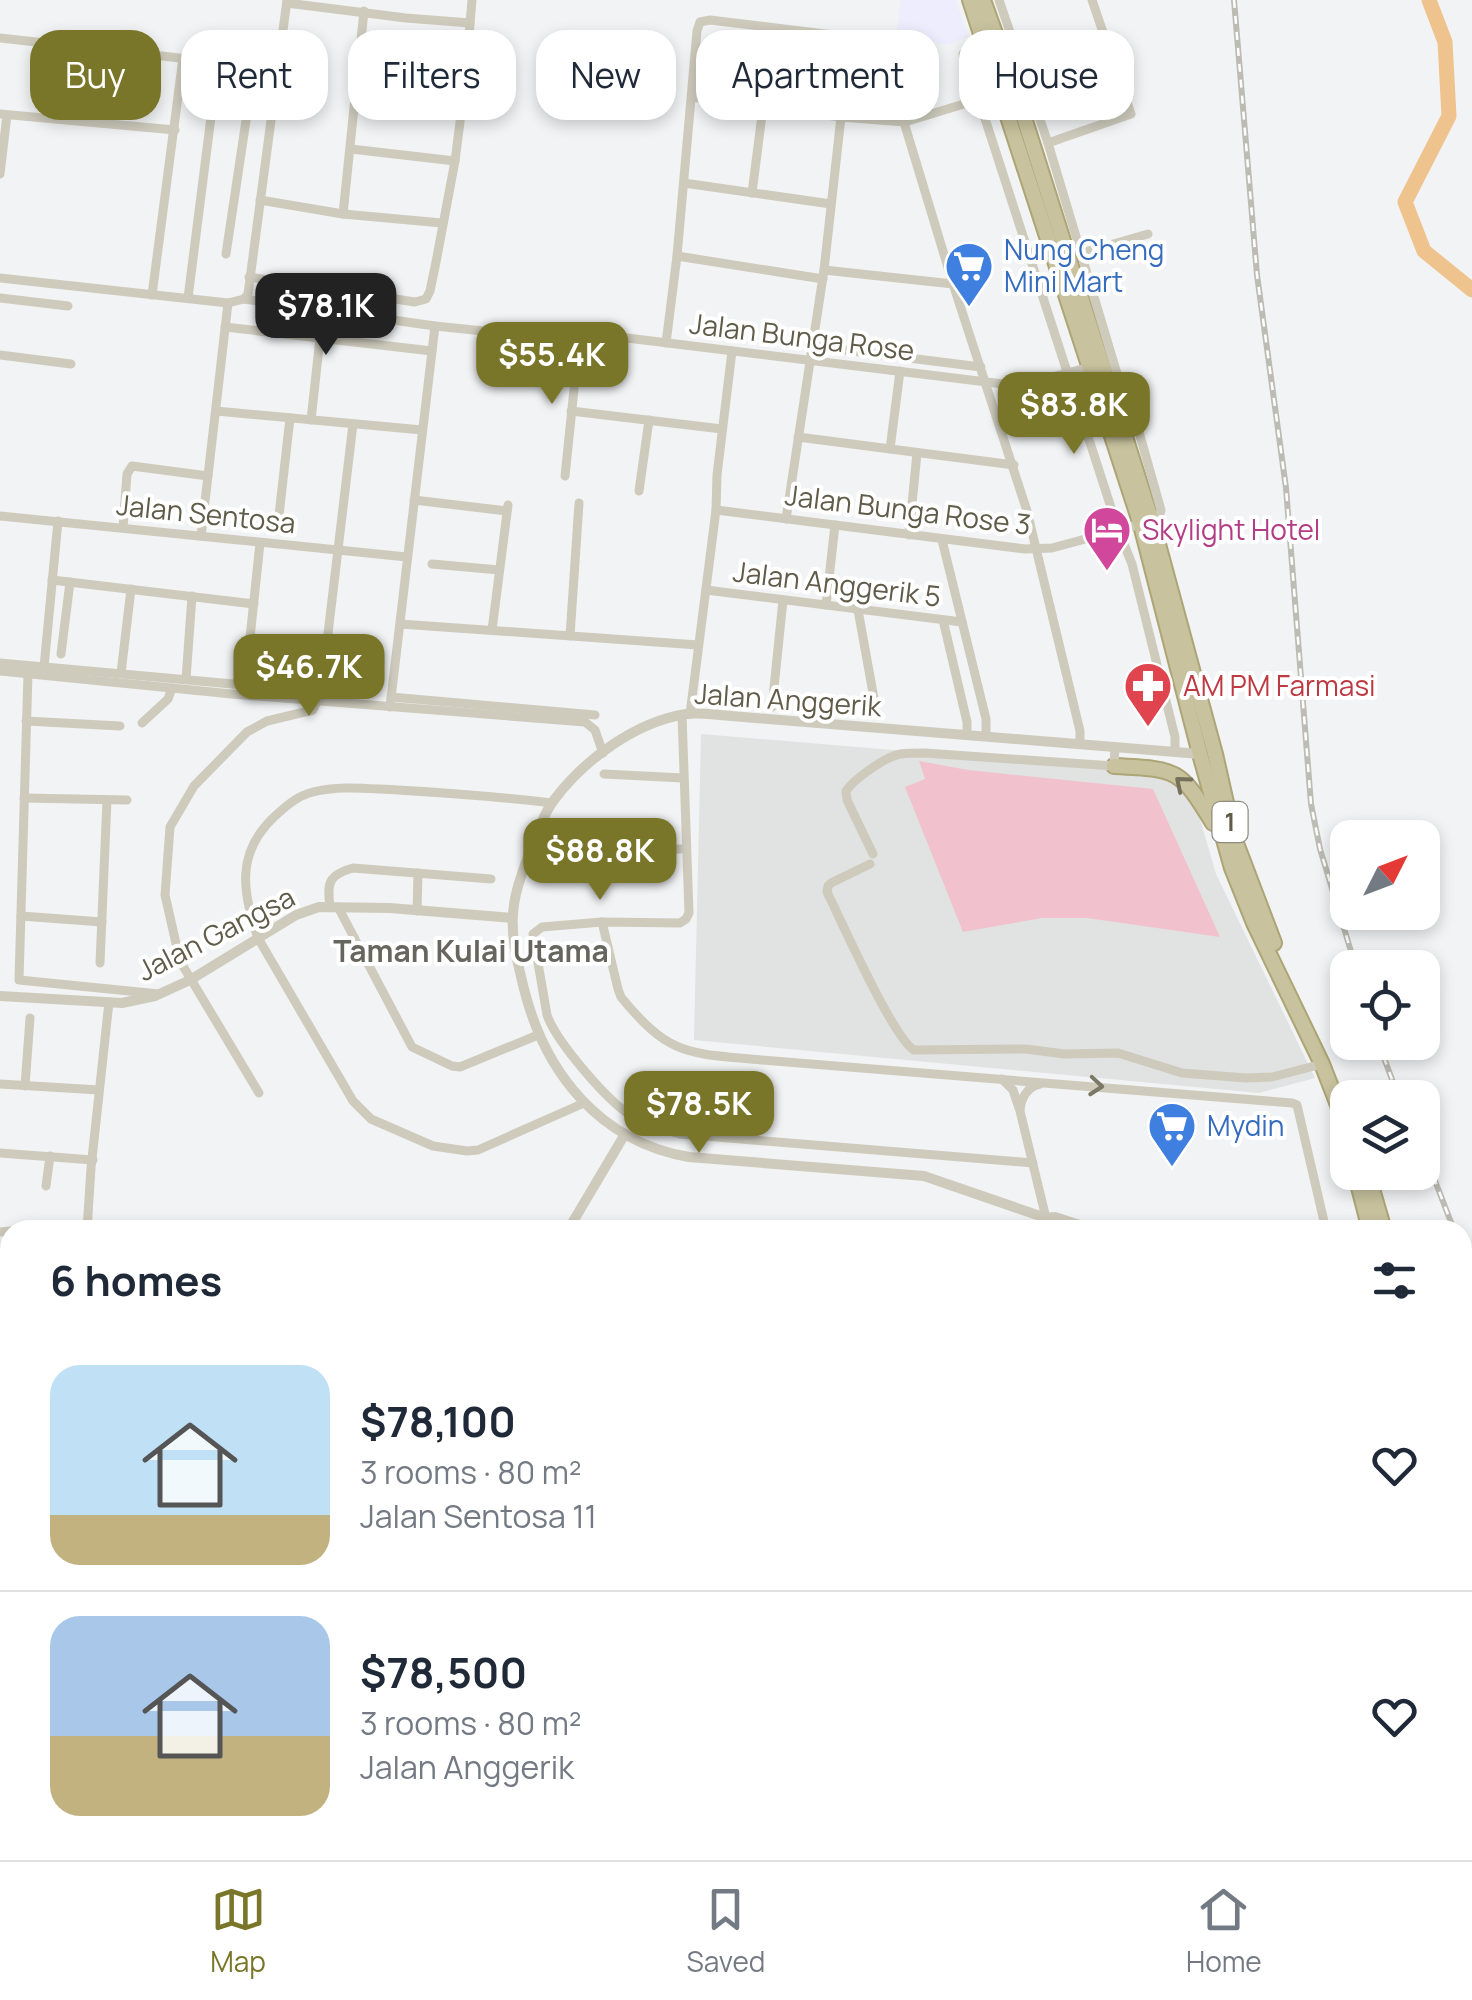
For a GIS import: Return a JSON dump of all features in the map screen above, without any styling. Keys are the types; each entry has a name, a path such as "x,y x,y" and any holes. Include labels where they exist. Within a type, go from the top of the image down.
{"highway":[{"name":"1","path":"970,0 981,30"},
{"name":"1","path":"983,0 991,30"},
{"name":"1","path":"1017,120 1095,365 1123,430 1224,841 1254,923 1330,1084"},
{"name":"1","path":"1146,524 1214,754 1234,838 1288,978 1337,1080"},
{"path":"1114,766 1164,770 1183,779 1224,841"},
{"path":"1361,1190 1368,1220"},
{"path":"1368,1190 1370,1220"}],"street":[{"path":"469,30 472,0"},
{"path":"999,0 1082,252 1123,430 1140,432 1161,510 1159,519 1146,524"},
{"path":"1048,143 1131,114 1092,0"},
{"path":"283,30 287,1 406,18 470,22"},
{"path":"362,30 364,11"},
{"path":"666,343 700,22 710,20 878,42 1038,549 1080,744"},
{"path":"0,38 181,58"},
{"path":"152,294 181,76"},
{"path":"692,96 696,97"},
{"path":"873,120 905,122 959,104"},
{"path":"0,174 4,114 175,130"},
{"path":"188,298 211,120"},
{"path":"226,254 246,120"},
{"path":"244,300 248,294 271,120"},
{"path":"342,214 353,120"},
{"path":"249,277 422,302 430,291 460,120"},
{"path":"752,193 761,120"},
{"path":"786,518 823,274 841,120"},
{"path":"985,120 1132,564 1176,752"},
{"path":"350,149 454,160"},
{"path":"684,183 832,204"},
{"path":"260,200 342,214 442,223"},
{"path":"1082,252 1148,234"},
{"path":"677,256 823,274 953,284"},
{"name":"Jalan Bunga Rose","path":"0,278 228,303 244,300 579,341 620,337 1003,384 1025,384 1095,365"},
{"path":"0,298 68,306"},
{"path":"201,536 228,303"},
{"path":"391,702 436,326"},
{"path":"226,327 432,351"},
{"path":"311,420 320,338"},
{"path":"565,476 579,341"},
{"path":"812,346 981,366"},
{"path":"732,351 706,590 686,714 689,913 680,923 602,922 536,930 534,947 550,1022 598,1086 631,1116 669,1130 695,1136 1033,1163"},
{"path":"0,355 70,364"},
{"path":"890,450 900,371"},
{"path":"216,411 422,430"},
{"path":"571,411 722,429"},
{"path":"278,524 290,418"},
{"path":"639,491 648,420"},
{"path":"259,1093 180,961 165,895 170,827 194,786 247,732 267,721 313,710 319,696 353,424"},
{"path":"798,437 1014,466"},
{"path":"908,535 917,453"},
{"path":"124,528 127,474 132,466 208,476"},
{"path":"414,500 507,508 492,630"},
{"path":"570,636 580,503"},
{"name":"Jalan Bunga Rose 3","path":"716,510 1038,549 1146,524"},
{"name":"Jalan Sentosa","path":"0,516 407,557"},
{"path":"44,666 58,522"},
{"path":"826,605 835,525"},
{"path":"942,540 986,719 986,736"},
{"path":"246,685 260,542"},
{"path":"432,564 499,570"},
{"path":"52,580 254,604"},
{"path":"62,654 70,582"},
{"path":"121,674 132,589"},
{"name":"Jalan Anggerik 5","path":"706,590 962,622"},
{"path":"186,680 192,596"},
{"path":"772,707 783,600"},
{"path":"858,610 875,704"},
{"path":"943,620 968,734"},
{"path":"400,624 698,645"},
{"path":"0,662 246,685 319,696"},
{"path":"0,671 172,688 594,715"},
{"path":"28,674 19,980 160,994"},
{"path":"142,723 168,699 172,688"},
{"path":"391,702 585,722 595,730 603,753"},
{"name":"Jalan Anggerik","path":"1063,1220 1046,1218 924,1176 690,1157 654,1148 625,1134 584,1103 556,1069 538,1035 514,949 512,918 518,888 552,802 582,770 630,735 686,714 1200,754"},
{"path":"26,721 120,726"},
{"path":"1115,747 1114,766 902,754 851,784 846,791 847,800 871,859 831,883 827,892 904,1042 914,1050 1118,1053 1182,1072 1246,1078 1272,1078 1322,1064"},
{"path":"604,774 684,778"},
{"path":"552,802 343,787 303,795 263,828 250,850 244,882 258,938 353,1101 372,1119 441,1148 478,1150 584,1103"},
{"path":"24,798 127,800"},
{"path":"100,963 107,800"},
{"path":"552,848 686,849"},
{"path":"491,879 353,868 340,872 329,884 334,907 417,1051 460,1067 538,1035"},
{"path":"417,911 418,873"},
{"name":"Jalan Gangsa","path":"0,996 122,1002 160,994 296,916 320,907 512,918"},
{"path":"21,916 102,922"},
{"path":"602,922 621,997 659,1036 684,1051 1292,1103 1296,1105 1324,1220"},
{"path":"88,1220 109,1002"},
{"path":"26,1086 30,1018"},
{"path":"999,1078 1013,1090 1046,1218"},
{"path":"1020,1111 1028,1090 1050,1082"},
{"path":"0,1084 100,1090"},
{"path":"574,1220 625,1134"},
{"path":"0,1153 94,1160"},
{"path":"46,1186 50,1156"}],"shaded area":[{"path":"900,0 956,0 966,30 959,30 959,40 947,45 939,43 939,30 897,30"},
{"path":"701,734 1166,773 1193,795 1216,874 1315,1078 1259,1093 694,1040"},
{"path":"919,761 968,770 1153,789 1220,937 1087,918 1042,918 963,932 905,787 925,779"}],"waterway":[{"path":"1429,0 1445,42 1449,116 1405,202 1424,251 1472,290"}],"railway":[{"path":"1234,0 1257,275 1286,488 1311,804 1320,849 1351,950"},
{"path":"1385,1060 1392,1080"},
{"path":"1439,1190 1450,1220"}],"place":[{"name":"Nung Cheng Mini Mart","path":"969,308"},
{"name":"Skylight Hotel","path":"1107,572"},
{"name":"AM PM Farmasi","path":"1148,728"},
{"name":"Mydin","path":"1172,1168"}],"district":[{"name":"Taman Kulai Utama","path":"471,952"}]}
